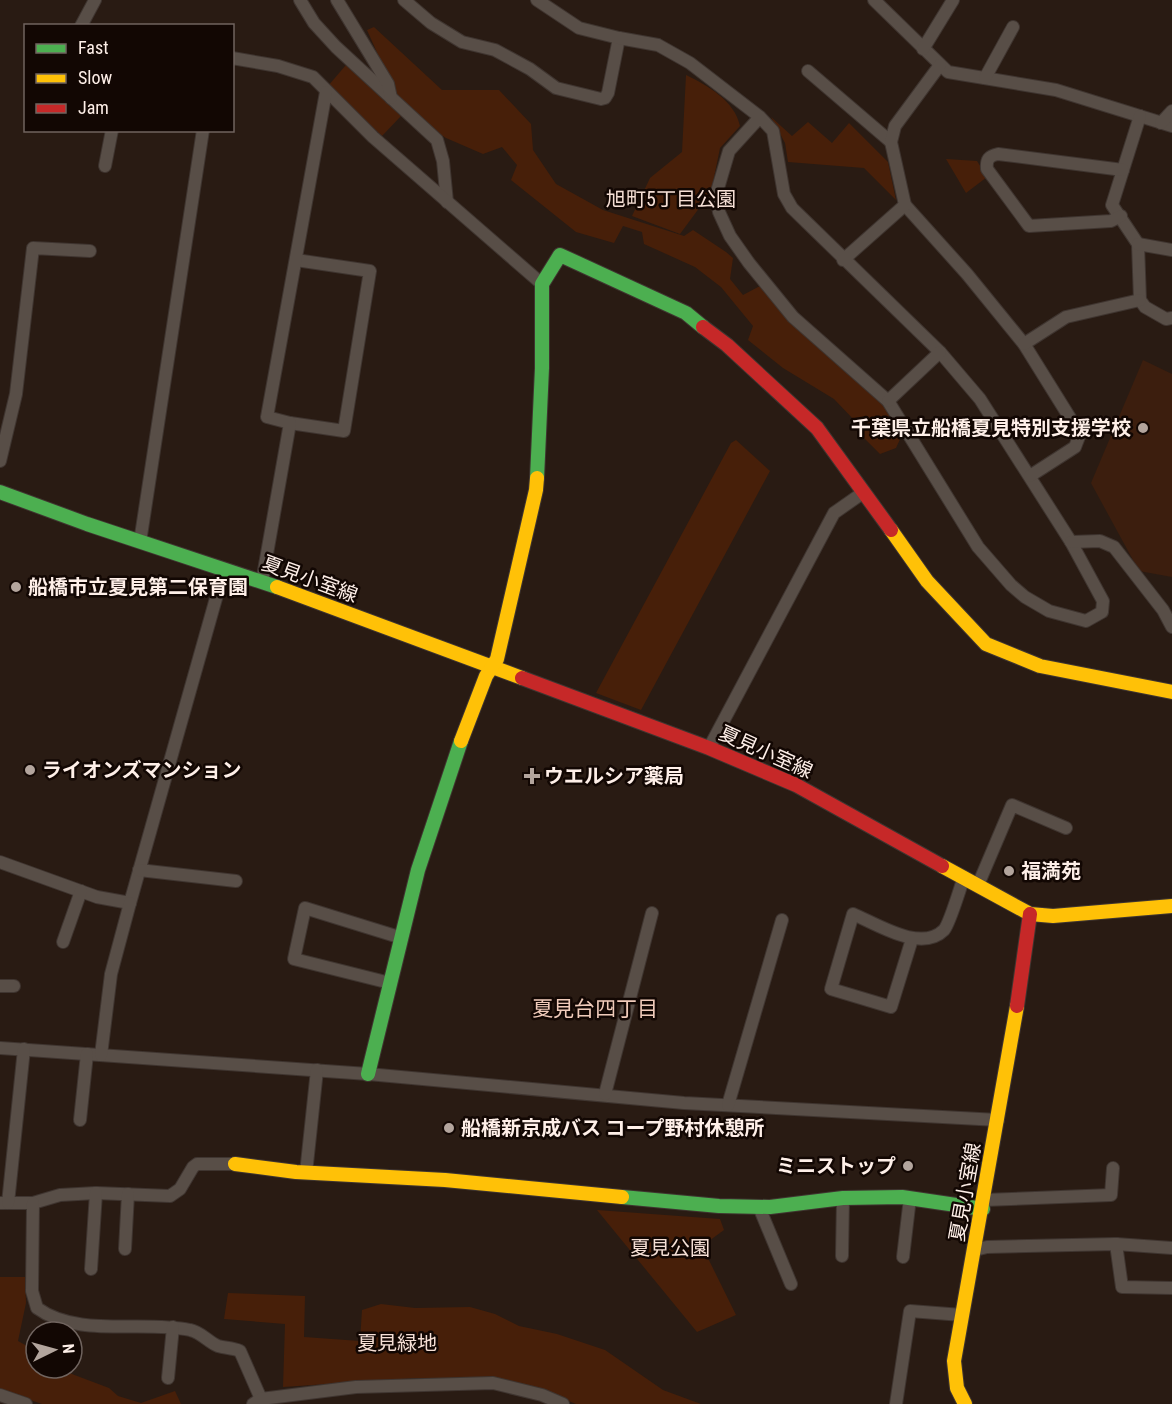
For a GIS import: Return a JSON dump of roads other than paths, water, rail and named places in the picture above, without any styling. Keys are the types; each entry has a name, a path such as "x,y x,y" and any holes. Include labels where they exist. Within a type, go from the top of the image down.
{"street":[{"path":"82,24 95,0"},
{"path":"300,0 314,23 336,47 436,140 443,161 447,202"},
{"path":"337,0 388,84 392,99"},
{"path":"404,0 430,23 462,42 495,50 530,69 556,88 601,99 605,98 608,93 619,38"},
{"path":"537,0 579,28 658,45 690,63 760,117 773,131 784,194 792,208 940,352 980,399 1071,542 1103,601 1102,612 1086,621 1049,611 1024,597 978,547 888,401 792,317 730,236 719,212 716,195 729,151 760,117"},
{"path":"874,0 948,72 1056,90 1167,124 1172,111"},
{"path":"923,49 953,0"},
{"path":"985,78 1013,27"},
{"path":"234,58 278,66 313,77 373,137 542,284"},
{"path":"940,65 895,126 891,142 905,205 967,274 1024,344 1080,434 1075,447 1030,476"},
{"path":"808,71 891,142"},
{"path":"296,260 370,272 344,431 267,417 326,92"},
{"path":"1140,116 1112,205 1138,244 1140,300 1145,307 1166,320 1172,318"},
{"path":"105,166 112,132"},
{"path":"140,542 203,132"},
{"path":"1121,216 1111,222 1029,226 987,169 986,164 992,155 999,154 1123,170"},
{"path":"843,260 905,205"},
{"path":"1138,244 1172,250"},
{"path":"0,461 16,394 33,248 90,251"},
{"path":"368,1074 428,838 462,738 486,676 497,659 536,489 542,368 542,284 560,255 686,313 727,345 787,399 817,428 927,581 986,644 1040,666 1172,692"},
{"path":"1024,344 1066,317 1140,300"},
{"path":"888,401 940,352"},
{"path":"262,582 290,423"},
{"name":"夏見小室線","path":"0,492 140,542 262,582 709,748 796,785 1030,914 998,1120 954,1371 957,1388 965,1404"},
{"path":"709,748 834,513 864,492"},
{"path":"1071,542 1100,541 1114,547 1163,610 1172,627"},
{"path":"101,1054 111,974 224,570"},
{"path":"978,885 1012,805 1066,828"},
{"path":"0,862 97,897 130,903"},
{"path":"139,870 236,881"},
{"path":"912,939 891,1007 831,990 853,914 912,939 930,939 945,929 964,877"},
{"path":"63,942 81,891"},
{"path":"1030,914 1053,916 1172,906"},
{"path":"390,983 294,959 305,908 402,938"},
{"path":"605,1094 652,913"},
{"path":"728,1105 782,920"},
{"path":"0,986 14,986"},
{"path":"0,1048 368,1074 684,1103 998,1120"},
{"path":"24,1049 4,1203 33,1203 60,1195 96,1193 170,1196 180,1189 197,1164 235,1164 306,1173 445,1180 719,1206 759,1207 843,1198 910,1198 983,1204 1111,1195 1113,1168"},
{"path":"80,1120 87,1054"},
{"path":"306,1173 317,1070"},
{"path":"91,1269 96,1193"},
{"path":"125,1249 128,1194"},
{"path":"842,1256 843,1198"},
{"path":"903,1257 910,1198"},
{"path":"33,1203 32,1291 37,1308 60,1321 193,1330 218,1346 240,1351 257,1401 282,1400 356,1387 493,1383 542,1395 563,1404"},
{"path":"759,1207 791,1284"},
{"path":"975,1250 987,1246 1116,1244 1172,1248"},
{"path":"1116,1244 1122,1287 1172,1288"},
{"path":"896,1404 910,1311 962,1315"},
{"path":"168,1378 173,1327"},
{"path":"0,1395 26,1404"}],"place":[{"name":"千葉県立船橋夏見特別支援学校","path":"1143,428"},
{"name":"船橋市立夏見第二保育園","path":"16,587"},
{"name":"ライオンズマンション","path":"30,770"},
{"name":"ウエルシア薬局","path":"532,776"},
{"name":"福満苑","path":"1009,871"},
{"name":"船橋新京成バス コープ野村休憩所","path":"449,1128"},
{"name":"ミニストップ","path":"908,1166"}],"district":[{"name":"夏見台四丁目","path":"595,1009"}],"park label":[{"name":"旭町5丁目公園","path":"671,199"},
{"name":"夏見公園","path":"670,1248"},
{"name":"夏見緑地","path":"397,1343"}]}
